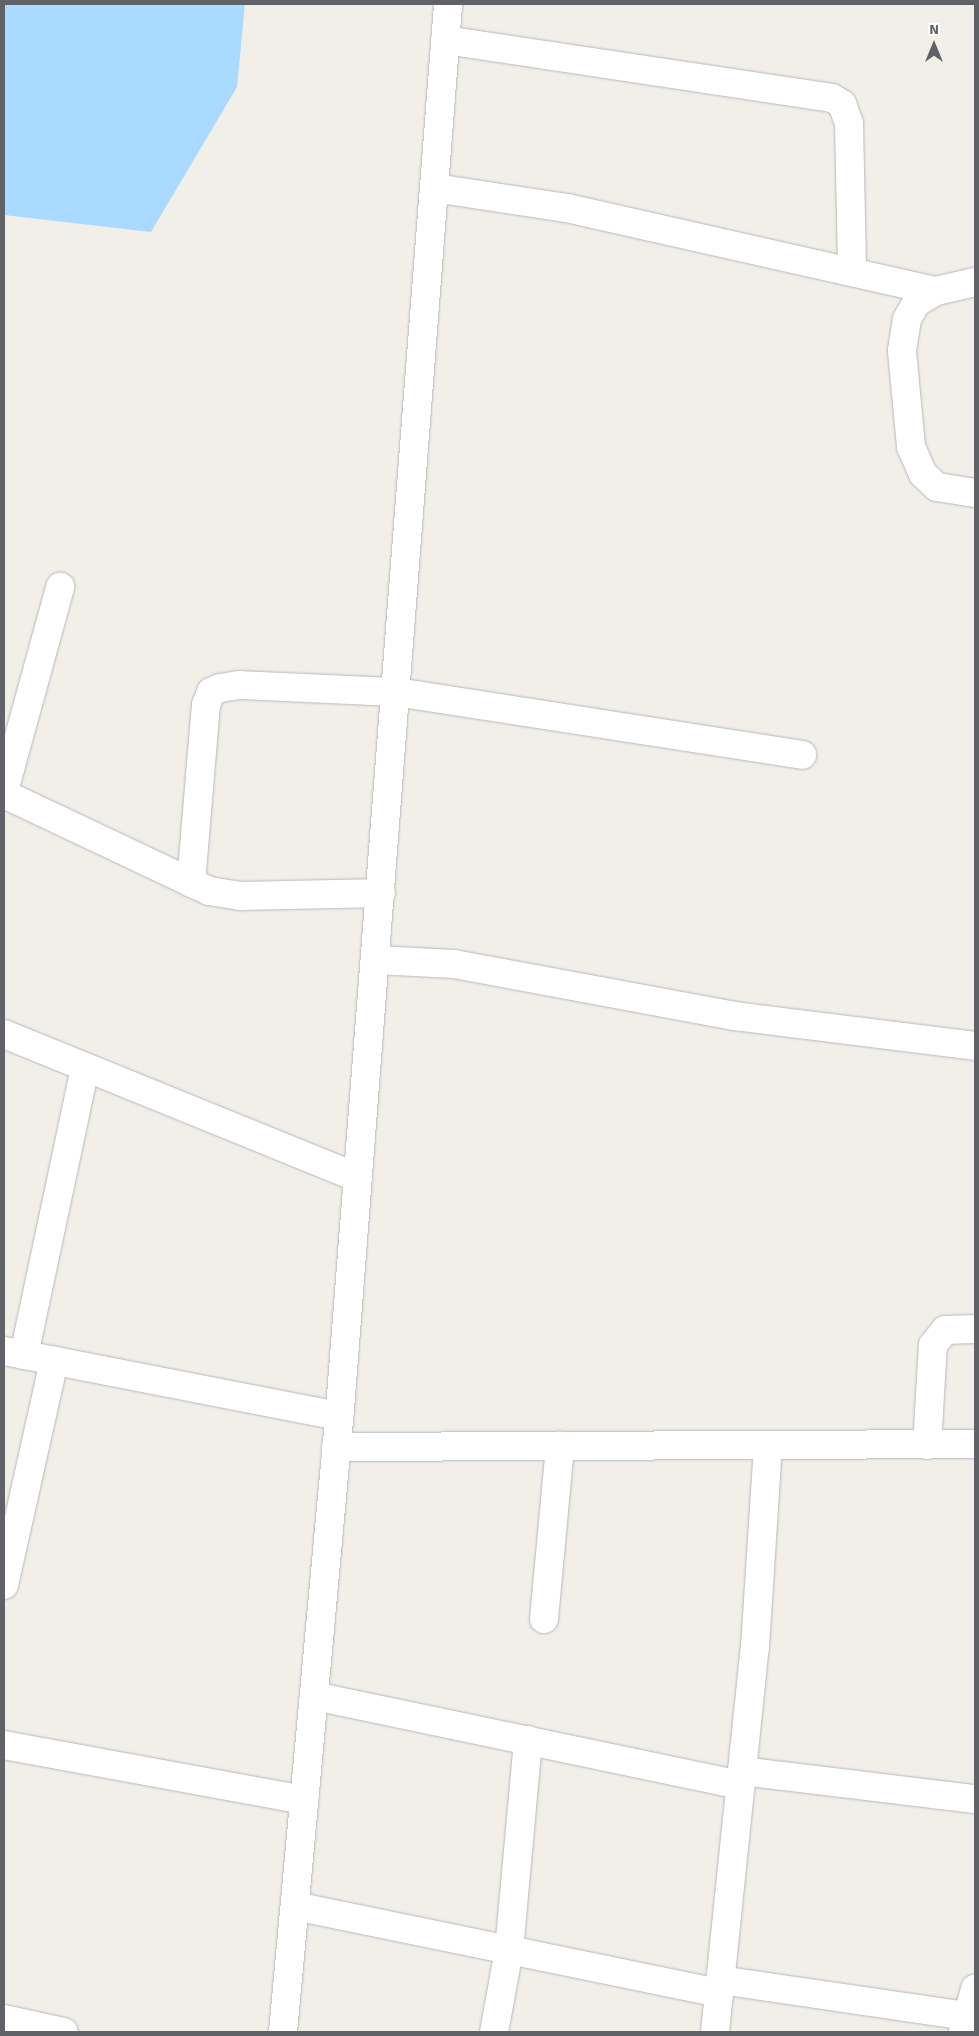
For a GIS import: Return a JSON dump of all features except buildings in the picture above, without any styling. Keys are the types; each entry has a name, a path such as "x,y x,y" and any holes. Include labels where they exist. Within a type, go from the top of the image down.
{"street":[{"path":"283,2032 339,1416 381,893 448,4"},
{"path":"445,40 832,98 842,104 848,124 852,271"},
{"path":"434,188 566,208 936,291"},
{"path":"975,282 936,291 916,303 907,319 902,351 911,447 923,474 938,487 975,493"},
{"path":"60,587 4,793 209,891 242,896 381,893"},
{"path":"191,882 206,705 211,692 240,685 396,692 802,755"},
{"path":"375,960 454,964 735,1016 975,1046"},
{"path":"4,1034 358,1178"},
{"path":"85,1068 14,1353 339,1416"},
{"path":"928,1445 933,1345 945,1330 975,1329"},
{"path":"4,1586 54,1361"},
{"path":"336,1447 975,1444"},
{"path":"544,1619 560,1446"},
{"path":"715,2032 741,1778 768,1446"},
{"path":"314,1696 528,1740 741,1778 975,1799"},
{"path":"494,2032 509,1950 528,1740"},
{"path":"4,1745 304,1800"},
{"path":"294,1906 509,1950 719,1987 965,2024 975,1989"},
{"path":"4,2019 64,2032"}],"water":[{"path":"4,4 245,4 237,87 151,232 4,215"}]}
